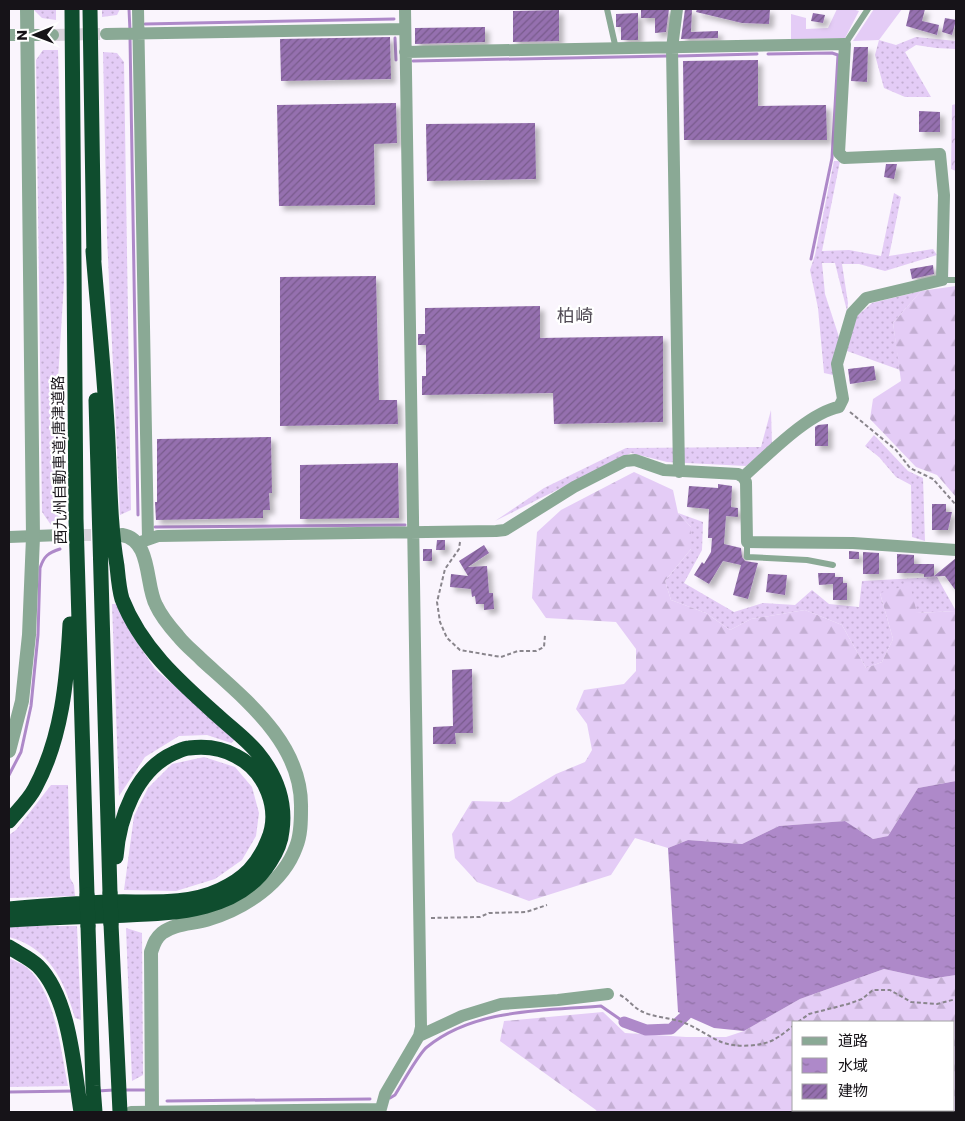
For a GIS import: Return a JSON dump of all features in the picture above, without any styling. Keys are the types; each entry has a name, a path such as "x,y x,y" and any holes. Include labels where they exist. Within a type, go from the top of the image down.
{"highway":[{"name":"西九州自動車道;唐津道路","path":"72,9 76,519 95,1112"},
{"path":"90,9 96,443 112,894"},
{"path":"9,920 172,913 208,906 246,888 263,874 282,839 284,816 280,794 272,773 256,752 174,677 153,653 138,631 122,597 111,531 108,441 94,251"},
{"path":"9,821 34,789 54,744 63,698 69,648 76,519"},
{"path":"9,909 64,904 166,902 194,898 219,891 240,879 262,857 272,832 273,806 265,785 253,769 237,756 214,748 187,748 162,759 140,781 127,806 117,845 112,894 110,917 120,1112"},
{"path":"9,947 38,966 54,989 65,1016 81,1112"}],"street":[{"path":"9,751 22,701 29,635 33,536 27,9"},
{"path":"138,9 143,554 155,605 178,637 255,709 282,742 296,772 301,800 297,846 287,866 264,890 240,907 209,919 172,928 162,933 154,941 151,952 152,1112"},
{"path":"131,1112 380,1111 386,1094 419,1036 421,1027 405,9"},
{"path":"677,9 672,48 678,472"},
{"path":"106,34 405,29"},
{"path":"9,35 53,35"},
{"path":"406,52 845,44 839,153 844,158 940,154 944,195 942,280 866,298 852,313 837,364 843,399 839,407 828,409 813,417 744,477"},
{"path":"122,535 143,541 158,536 505,530 574,487 625,461 635,460 664,470 738,474 744,477 746,482 747,542 853,543 956,550"},
{"path":"9,537 61,536"},
{"path":"419,1036 462,1016 501,1004 608,994"}],"lane":[{"path":"607,9 616,49"},
{"path":"845,44 868,9"},
{"path":"942,280 956,280"},
{"path":"747,542 747,558 807,560 834,565"}],"path":[{"path":"839,407 854,414 896,450 910,468 933,479 956,505"},
{"path":"462,532 459,549 445,569 437,602 440,622 447,638 460,650 501,657 518,650 536,651 544,647 545,635"},
{"path":"419,918 480,917 489,913 526,912 547,905"},
{"path":"799,1021 809,1014 862,999 873,990 890,990 911,1002 937,1004 956,999"},
{"path":"608,994 619,995 628,999 638,1010 646,1014 687,1024 721,1042 736,1046 775,1040 792,1027"}],"green space":[{"path":"33,9 56,9 56,20 42,18"},
{"path":"102,9 120,9 117,15 102,17"},
{"path":"837,9 859,11 845,38 791,39 791,14 806,18 806,29 828,28"},
{"path":"874,9 902,9 879,40 853,41"},
{"path":"916,37 956,41 956,49 916,45 905,52 931,97 905,97 884,88 875,55 879,40 896,45"},
{"path":"43,50 58,50 64,282 58,379 60,525 51,525 42,512 36,60"},
{"path":"103,52 117,53 124,62 131,510 120,515 107,237"},
{"path":"956,104 956,171 951,169 952,105"},
{"path":"834,161 840,161 822,251 849,250 881,256 894,193 901,197 889,256 933,249 937,255 885,271 859,264 842,264 848,303 847,311 835,263 822,263 825,294 839,337 833,375 824,373 818,308 810,270 815,255"},
{"path":"956,286 956,497 937,475 916,467 870,419 873,399 901,381 893,323 921,291"},
{"path":"921,291 893,323 900,370 847,351 856,317 872,303"},
{"path":"771,410 772,446 746,466 667,462 631,453 495,521 544,488 626,448 761,447"},
{"path":"874,435 908,471 923,478 925,541 912,537 911,485 896,477 879,457 865,446"},
{"path":"634,472 673,490 678,513 691,527 691,549 665,581 671,600 706,613 730,630 751,619 805,610 842,625 866,668 882,662 893,639 880,593 910,585 917,613 956,611 956,781 918,788 888,836 873,839 845,821 779,826 742,844 688,840 668,848 635,838 611,875 529,901 477,882 455,858 452,834 472,801 509,802 556,774 585,762 592,750 587,724 576,709 584,690 624,684 636,671 636,649 616,622 546,618 532,598 537,532 561,510"},
{"path":"678,513 703,522 702,550 684,583 734,612 763,603 795,605 812,590 829,604 859,607 862,581 937,577 956,611 917,613 880,593 893,639 882,662 866,668 842,625 805,610 751,619 730,630 706,613 671,600 665,581 691,549 691,527"},
{"path":"112,604 118,604 132,635 155,669 236,739 231,743 207,735 179,736 145,757 119,796"},
{"path":"204,757 235,767 252,787 259,813 256,836 242,860 215,879 176,891 124,890 134,816 148,788 172,764"},
{"path":"51,785 68,785 70,878 74,885 75,896 9,898 9,835 16,830"},
{"path":"9,926 77,926 81,1020 75,1018 66,991 53,967 35,949 9,937"},
{"path":"126,928 142,933 143,1075 132,1081"},
{"path":"9,958 26,967 36,977 44,991 55,1022 68,1086 9,1087"},
{"path":"884,969 930,979 956,975 956,1112 597,1112 500,1041 504,1021 603,1012 625,1033 686,1037 726,1037 744,1031 800,999"}],"water":[{"path":"956,781 956,975 930,979 884,969 800,999 744,1031 714,1028 678,1012 668,848 688,840 742,844 779,826 845,821 873,839 888,836 918,788"}],"building":[{"path":"641,9 669,9 666,32 655,33 655,18 641,18"},
{"path":"685,9 692,9 691,32 718,31 718,38 681,39"},
{"path":"697,9 770,9 769,24 742,23 696,12"},
{"path":"910,9 925,9 922,21 939,25 937,35 906,26"},
{"path":"559,10 559,41 513,42 513,11"},
{"path":"638,13 638,40 621,40 621,27 616,27 616,14"},
{"path":"813,13 825,15 823,23 811,21"},
{"path":"945,18 956,20 952,35 942,32"},
{"path":"485,27 485,42 415,44 415,28"},
{"path":"390,37 391,79 281,81 280,39"},
{"path":"854,47 868,47 867,82 851,81"},
{"path":"758,60 758,106 826,105 827,140 684,140 683,61"},
{"path":"396,103 397,143 374,144 375,205 279,206 277,105"},
{"path":"919,111 940,112 940,132 919,132"},
{"path":"535,123 536,179 427,181 426,124"},
{"path":"886,164 897,164 894,179 884,177"},
{"path":"933,265 934,274 912,279 910,269"},
{"path":"376,276 379,400 397,400 398,424 280,426 280,277"},
{"path":"540,306 540,338 663,336 663,422 554,424 553,393 422,395 422,376 426,376 426,345 418,345 418,334 425,334 425,308"},
{"path":"874,366 876,380 850,384 848,369"},
{"path":"828,424 828,446 815,446 815,427"},
{"path":"271,437 272,493 269,493 270,510 263,510 263,518 156,520 157,439"},
{"path":"398,463 399,518 300,519 300,465"},
{"path":"718,484 732,486 731,507 738,508 738,517 726,516 724,544 741,548 742,557 745,561 758,563 748,599 733,595 741,565 723,561 709,584 694,575 702,562 704,564 711,552 712,538 708,538 709,509 687,507 689,486 718,488"},
{"path":"932,504 946,504 946,512 952,512 948,530 932,530"},
{"path":"437,540 445,540 445,550 436,550"},
{"path":"484,545 489,553 468,567 487,566 489,593 493,593 494,609 484,610 484,604 476,604 475,596 472,597 471,589 450,587 451,574 468,576 459,561"},
{"path":"423,549 432,549 432,561 423,561"},
{"path":"849,551 859,552 859,559 849,559"},
{"path":"863,552 879,553 879,574 863,574"},
{"path":"897,554 914,555 914,564 934,564 934,576 956,558 956,591 945,576 924,577 924,574 918,573 897,573"},
{"path":"818,573 835,573 835,577 843,577 843,583 847,583 847,600 833,600 833,584 819,585"},
{"path":"768,574 787,575 785,595 766,592"},
{"path":"472,669 473,733 455,733 456,744 433,744 433,727 453,726 452,670"}],"waterway":[{"path":"129,9 130,31"},
{"path":"145,24 394,19"},
{"path":"130,37 138,515"},
{"path":"395,38 396,60"},
{"path":"768,54 832,53 838,55 832,158 811,259"},
{"path":"678,56 757,54"},
{"path":"413,61 667,56"},
{"path":"155,527 405,525"},
{"path":"9,775 21,752 31,706 38,635 40,568 47,556 60,549"},
{"path":"390,1098 395,1095 415,1062 427,1047 446,1034 466,1025 510,1014 601,1006 624,1022"},
{"path":"624,1022 646,1030 671,1029 686,1015"},
{"path":"97,1091 114,1090"},
{"path":"122,1090 144,1090"},
{"path":"9,1092 74,1091"},
{"path":"167,1101 370,1099"}],"tunnel":[{"path":"53,35 100,34"},
{"path":"61,535 108,535"}],"district":[{"name":"柏崎","path":"575,315"}]}
